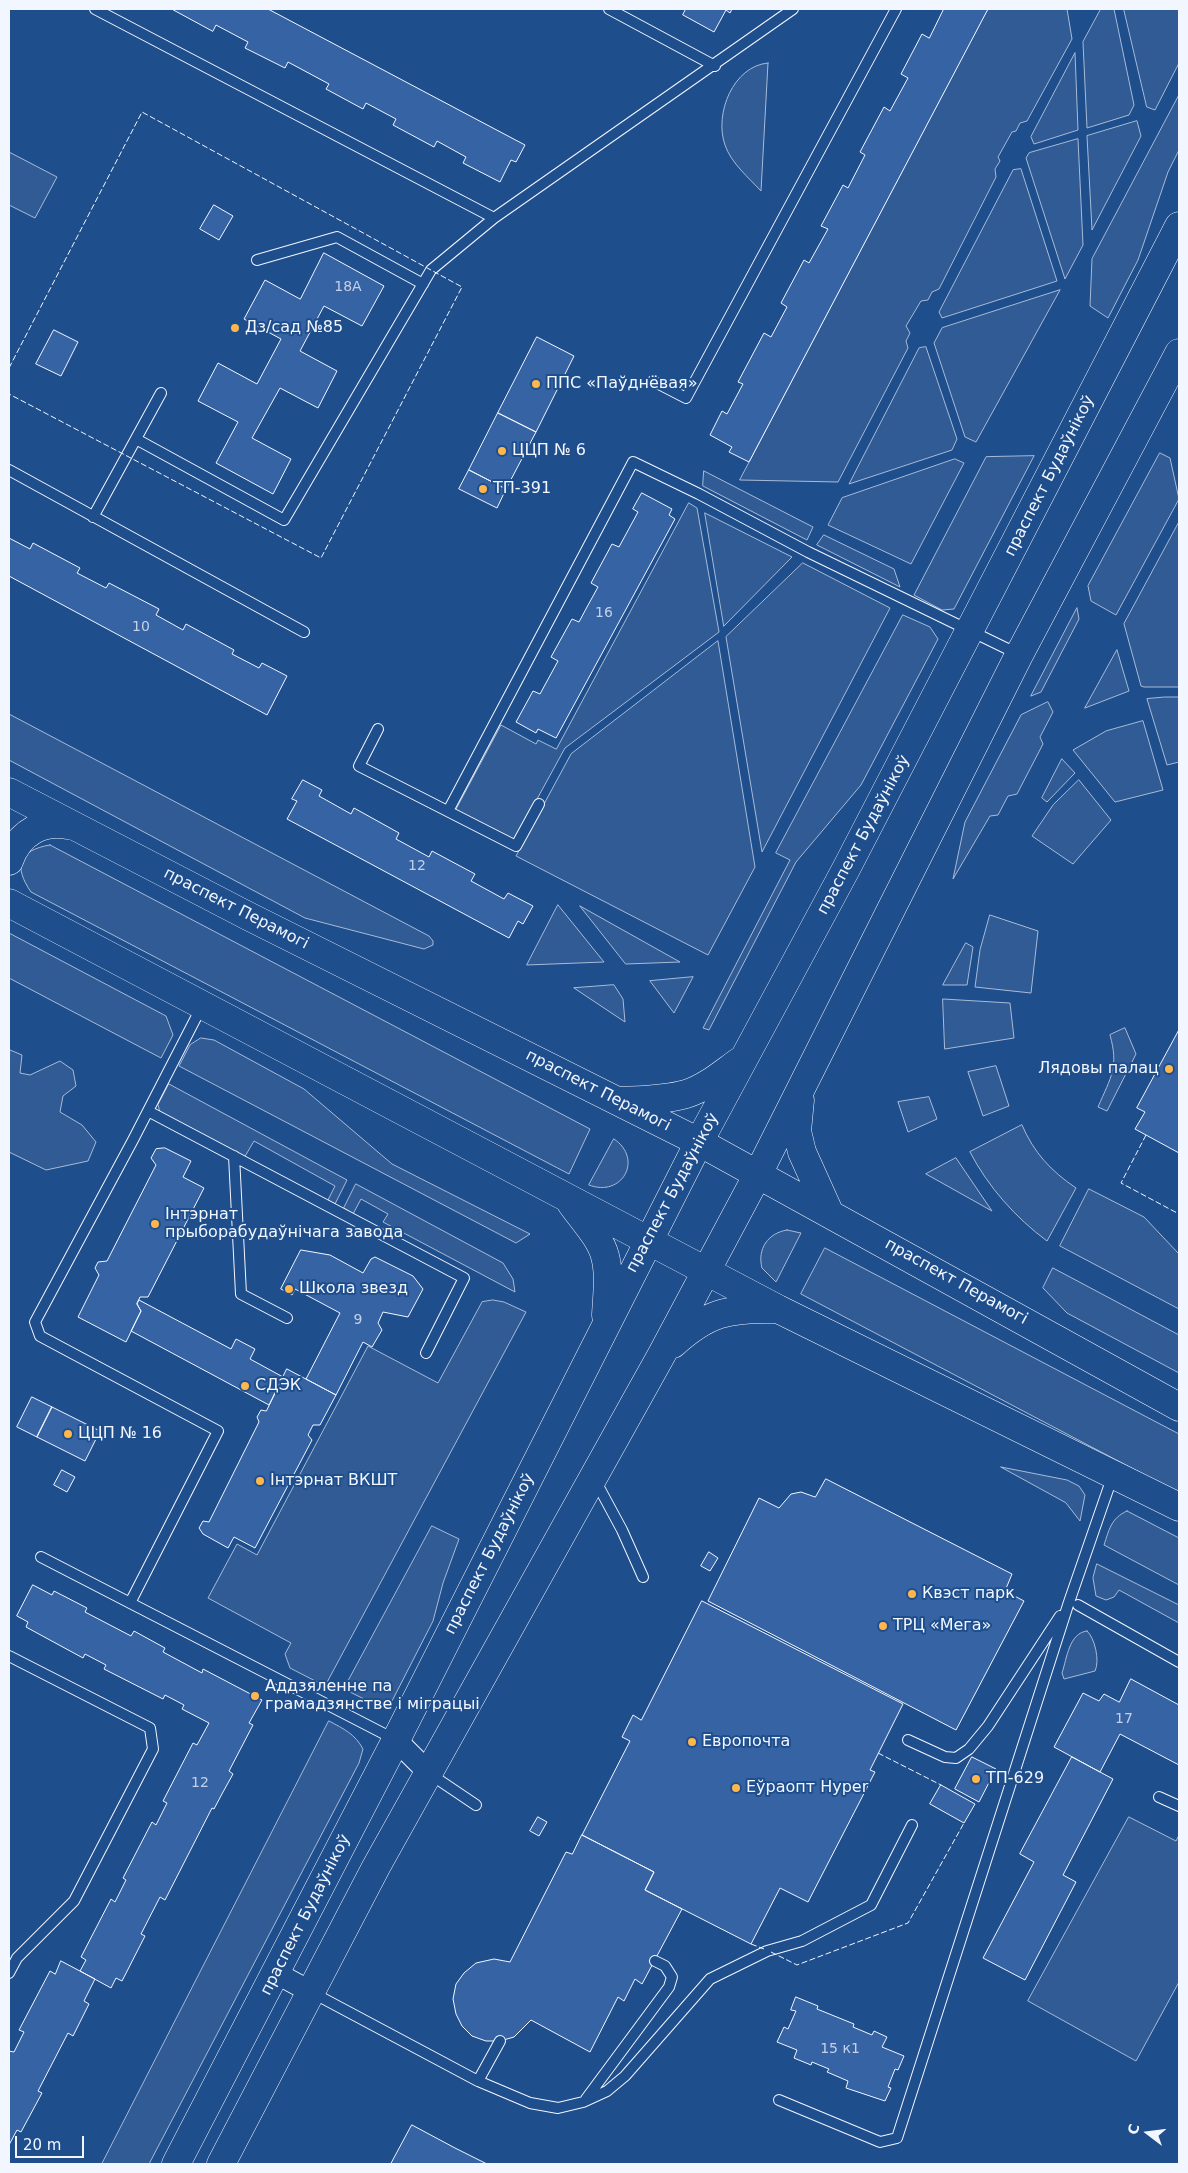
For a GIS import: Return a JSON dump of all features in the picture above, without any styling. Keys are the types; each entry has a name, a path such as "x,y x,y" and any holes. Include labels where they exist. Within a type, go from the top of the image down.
{"main road":[{"name":"праспект Будаўнікоў","path":"176,2164 396,1740 699,1142 971,631 1179,226"},
{"path":"221,2164 376,1867 594,1478 758,1174 1019,655 1179,353"},
{"name":"праспект Перамогі","path":"9,792 248,916 699,1142 830,1212 1179,1407"},
{"path":"9,861 18,842 38,827 62,823 74,826"},
{"path":"9,885 18,908 778,1309 1179,1507"},
{"path":"619,1101 660,1099 687,1094 712,1081 745,1058"},
{"path":"802,1085 796,1131 810,1172 830,1212"},
{"path":"569,1200 592,1232 604,1255 608,1280 605,1325"},
{"path":"662,1354 692,1326 719,1313 744,1308 778,1309"}],"street":[{"path":"396,1740 430,1773"},
{"path":"276,1973 311,1992"}],"lane":[{"path":"95,9 494,218"},
{"path":"609,9 715,66"},
{"path":"136,439 284,520 431,270 494,218 715,66 793,9"},
{"path":"653,381 686,398 896,9"},
{"path":"257,260 337,237 423,284"},
{"path":"93,517 161,393"},
{"path":"448,811 633,462 1019,655"},
{"path":"9,470 304,632"},
{"path":"378,730 359,766 516,846 539,804"},
{"path":"130,1602 218,1431 40,1336 34,1322 148,1111 202,1005"},
{"path":"148,1111 464,1278 426,1354"},
{"path":"234,1156 241,1294 287,1318"},
{"path":"779,2100 880,2142 897,2138 1073,1605 1114,1474"},
{"path":"594,1478 622,1530 643,1577"},
{"path":"41,1557 396,1740"},
{"path":"1073,1605 1179,1662"},
{"path":"908,1740 945,1757 956,1758 969,1749 988,1726 1073,1605"},
{"path":"9,1656 150,1728 153,1749 74,1902 17,1958 9,1973"},
{"path":"430,1773 476,1805"},
{"path":"1159,1797 1179,1806"},
{"path":"311,1992 478,2081 530,2103 558,2108 583,2102 607,2091 625,2076 710,1979 767,1951 802,1941 871,1905 912,1825"},
{"path":"583,2102 669,1987 672,1977 665,1966 655,1960"},
{"path":"478,2081 500,2041"}],"shaded area":[{"path":"988,9 1067,9 1072,39 1027,121 1020,123 1016,131 1012,132 998,157 1000,161 995,169 996,177 939,289 932,292 928,300 921,301 906,326 910,333 906,341 908,348 838,482 740,480"},
{"path":"1101,9 1114,9 1134,105 1129,115 1087,128 1083,42"},
{"path":"1124,9 1179,9 1179,63 1155,110 1147,107"},
{"path":"1075,53 1078,130 1034,144 1031,137"},
{"path":"768,63 761,191 731,158 722,133 722,120 729,94 736,82 756,66"},
{"path":"1179,95 1179,150 1168,172 1138,260 1108,318 1090,306 1092,259"},
{"path":"1137,121 1141,136 1092,230 1087,136"},
{"path":"1078,139 1083,245 1065,279 1026,158 1029,153"},
{"path":"9,152 57,177 35,218 9,205"},
{"path":"1021,169 1057,281 942,318 939,312 1013,170"},
{"path":"1060,290 976,442 965,437 934,343 942,328"},
{"path":"926,347 957,439 952,450 849,484 919,348"},
{"path":"1160,453 1170,458 1179,499 1116,615 1091,601 1088,586"},
{"path":"1034,456 954,609 942,610 914,595 986,457"},
{"path":"955,459 964,463 911,564 828,525 842,498"},
{"path":"704,471 813,527 807,540 703,486"},
{"path":"689,503 697,508 719,632 565,748 514,841 455,811 501,725 536,744 538,740 556,749"},
{"path":"705,513 792,557 724,626"},
{"path":"1179,522 1179,687 1144,687 1141,686 1124,624"},
{"path":"824,535 894,569 900,587 817,545"},
{"path":"803,563 890,608 762,852 726,637"},
{"path":"1077,608 1079,619 1041,692 1031,696"},
{"path":"903,615 930,627 938,639 861,785 796,862 709,1030 703,1028 790,860 776,853"},
{"path":"718,641 755,867 708,955 516,856 571,754"},
{"path":"1117,650 1129,691 1085,708"},
{"path":"1179,697 1179,762 1167,765 1147,699"},
{"path":"1048,702 1053,712 1040,737 1043,744 1017,794 1008,796 998,815 990,816 953,879 965,822 1021,715"},
{"path":"9,714 429,936 433,941 433,945 424,949 305,918 9,760"},
{"path":"1143,721 1163,790 1115,802 1073,750 1106,731"},
{"path":"1062,759 1075,773 1047,802 1042,798"},
{"path":"1079,780 1111,820 1073,864 1032,836 1053,805"},
{"path":"50,845 590,1129 569,1174 31,892 22,874 22,861 31,851"},
{"path":"558,905 604,962 527,965"},
{"path":"580,906 680,962 626,964"},
{"path":"990,915 1038,931 1031,993 975,987 980,950"},
{"path":"9,933 166,1016 173,1035 161,1058 9,978"},
{"path":"966,943 973,947 967,985 943,985"},
{"path":"693,977 674,1013 650,981"},
{"path":"614,985 623,999 625,1022 574,988"},
{"path":"943,999 1010,1003 1014,1038 945,1049"},
{"path":"1125,1028 1136,1054 1107,1111 1098,1107 1114,1064 1110,1035"},
{"path":"201,1038 214,1040 304,1089 392,1164 530,1234 516,1243 179,1066 190,1045"},
{"path":"10,1050 22,1055 20,1073 30,1075 60,1061 73,1070 76,1086 63,1096 60,1112 82,1125 96,1142 88,1161 46,1170 9,1152"},
{"path":"996,1066 1009,1106 983,1116 968,1072"},
{"path":"169,1084 347,1180 335,1204 328,1200 335,1186 254,1141 244,1158 160,1112 158,1105"},
{"path":"929,1097 937,1119 908,1132 898,1102"},
{"path":"1022,1125 1044,1161 1076,1188 1047,1241 1024,1222 1004,1201 985,1177 970,1152"},
{"path":"614,1139 623,1147 627,1156 628,1166 625,1174 611,1186 601,1188 589,1185"},
{"path":"956,1158 992,1211 926,1174"},
{"path":"356,1184 503,1263 513,1279 515,1292 383,1222 388,1214 361,1199 353,1214 344,1208"},
{"path":"1089,1189 1144,1217 1179,1254 1179,1309 1060,1246"},
{"path":"787,1230 801,1233 776,1282 762,1268 761,1254 769,1238"},
{"path":"825,1248 1179,1434 1179,1493 801,1294"},
{"path":"1053,1268 1179,1335 1179,1373 1067,1313 1043,1288"},
{"path":"493,1300 504,1302 526,1312 325,1686 290,1668 285,1654 291,1643 208,1598 237,1544 257,1555 368,1346 438,1383 482,1302"},
{"path":"1001,1467 1067,1480 1079,1486 1085,1495 1080,1521 1066,1503"},
{"path":"1127,1511 1179,1538 1179,1585 1104,1545 1109,1529 1114,1521"},
{"path":"432,1526 459,1539 443,1583 433,1621 392,1701 386,1704 366,1700 344,1689"},
{"path":"1097,1564 1179,1605 1179,1623 1119,1590 1114,1597 1106,1600 1096,1596 1093,1578"},
{"path":"1087,1631 1096,1650 1097,1662 1095,1671 1064,1679 1062,1673 1072,1641 1076,1636"},
{"path":"329,1721 349,1732 360,1744 363,1749 359,1763 149,2164 102,2164"},
{"path":"1129,1817 1176,1841 1179,1835 1179,1982 1136,2061 1028,2001"}],"building":[{"path":"172,9 268,9 525,145 516,162 511,160 500,182 463,163 466,157 437,141 434,147 393,125 396,119 366,103 363,109 326,89 329,84 288,62 285,68 245,48 248,42 216,25 213,31"},
{"path":"686,9 732,9 730,13 726,10 714,32 683,15"},
{"path":"944,9 988,9 749,462 729,452 732,447 710,435 722,411 727,414 743,384 738,382 764,333 771,337 787,307 781,303 804,260 809,263 828,229 821,226 843,185 848,188 865,155 860,152 884,107 890,111 908,78 901,74 922,34 929,38"},
{"path":"214,205 233,216 219,240 200,229"},
{"path":"324,253 384,286 362,326 324,306 300,351 337,371 318,408 280,388 252,438 291,459 273,494 216,463 238,422 198,401 218,363 257,384 281,339 244,319 265,280 300,299"},
{"path":"54,330 78,342 61,376 36,364"},
{"name":"ППС «Паўднёвая»","path":"537,337 574,356 536,432 498,413"},
{"name":"ЦЦП № 6","path":"498,413 536,432 506,489 469,470"},
{"name":"ТП-391","path":"469,470 506,489 497,508 459,489"},
{"path":"642,493 672,509 669,515 675,519 556,738 538,729 536,733 516,722 533,691 540,694 558,661 551,657 572,619 579,622 598,587 591,583 612,544 619,547 638,512 633,509"},
{"path":"9,538 30,549 33,543 80,568 77,573 106,588 109,583 159,609 156,615 183,630 186,624 234,650 232,654 259,668 262,663 287,676 267,715 9,576"},
{"path":"303,780 322,790 319,796 351,814 354,808 399,833 396,839 429,857 432,851 475,874 471,881 504,899 508,893 533,906 523,924 518,921 509,938 287,819 297,801 292,799"},
{"name":"Лядовы палац","path":"1179,1030 1179,1153 1135,1129 1145,1112 1137,1108"},
{"name":"Інтэрнат прыборабудаўнічага завода","path":"165,1148 191,1161 183,1177 204,1188 148,1297 140,1297 137,1304 141,1311 126,1342 78,1317 99,1275 95,1268 98,1262 107,1261 156,1165 151,1158 156,1149"},
{"path":"301,1250 330,1255 363,1273 371,1259 375,1257 413,1276 423,1289 408,1317 383,1312 378,1323 382,1330 372,1347 363,1342 336,1395 306,1379 340,1313 295,1289 292,1295 281,1289"},
{"path":"139,1300 231,1349 236,1339 255,1349 250,1359 283,1377 269,1405 131,1331 141,1311 137,1304"},
{"name":"Інтэрнат ВКШТ","path":"287,1369 336,1395 320,1425 313,1425 308,1435 312,1440 255,1548 234,1537 228,1548 203,1534 199,1528 203,1521 209,1522 259,1422 257,1417 261,1410 266,1411"},
{"path":"32,1397 52,1407 37,1437 17,1427"},
{"name":"ЦЦП № 16","path":"52,1407 100,1431 85,1461 37,1437"},
{"path":"62,1470 75,1477 67,1492 54,1485"},
{"name":"ТРЦ «Мега»","path":"826,1479 1012,1574 1005,1591 1024,1601 956,1730 708,1601 759,1498 779,1508 791,1494 801,1492 815,1497"},
{"path":"709,1552 718,1558 710,1571 701,1566"},
{"path":"33,1585 52,1595 54,1591 87,1608 85,1612 131,1636 134,1631 165,1648 163,1652 202,1673 203,1669 262,1700 249,1723 253,1725 229,1771 233,1774 214,1809 212,1808 165,1900 160,1897 141,1934 145,1936 122,1981 116,1978 111,1988 80,1971 86,1960 81,1957 111,1899 115,1902 126,1880 123,1878 152,1822 156,1825 167,1803 163,1801 193,1743 197,1745 209,1723 182,1709 184,1705 165,1695 163,1699 104,1669 106,1665 85,1654 83,1658 26,1627 28,1622 17,1616"},
{"name":"Еўраопт Hyper","path":"702,1601 903,1704 870,1770 875,1772 808,1902 780,1888 751,1944 645,1890 654,1872 582,1835 630,1741 622,1737 633,1715 641,1720"},
{"path":"1131,1679 1179,1705 1179,1765 1120,1734 1100,1772 1054,1747 1083,1693 1099,1701 1104,1694 1119,1702"},
{"name":"ТП-629","path":"972,1757 996,1769 979,1802 955,1789"},
{"path":"1072,1757 1113,1779 1063,1875 1076,1882 1025,1980 983,1958 1034,1862 1020,1854"},
{"path":"941,1785 975,1804 964,1823 930,1804"},
{"path":"538,1817 547,1822 539,1836 530,1831"},
{"path":"582,1835 654,1872 645,1890 682,1909 642,1984 635,1979 624,2001 618,1997 590,2052 531,2020 514,2037 500,2041 486,2041 472,2036 462,2026 456,2014 453,1999 456,1984 464,1973 476,1963 494,1959 510,1962 566,1852 572,1854"},
{"path":"61,1961 95,1979 84,2001 89,2004 73,2036 68,2033 38,2091 42,2093 21,2132 17,2130 9,2145 9,2051 14,2052 24,2032 19,2030 50,1971 55,1974"},
{"path":"796,1997 818,2006 817,2009 854,2024 853,2027 872,2035 874,2031 887,2037 882,2047 904,2056 898,2070 895,2069 888,2087 891,2088 885,2101 846,2088 848,2081 827,2072 829,2069 812,2062 811,2065 794,2058 797,2050 777,2042 784,2027 788,2029 796,2011 791,2010"},
{"path":"412,2125 455,2148 487,2164 391,2164"}],"fence":[{"path":"9,368 142,112 462,287 321,558 9,394"},
{"path":"1146,1135 1121,1183 1179,1214"},
{"path":"878,1753 941,1785"},
{"path":"771,1952 797,1965 908,1923 964,1823"},
{"path":"751,1944 764,1949"}],"place":[{"name":"Дз/сад №85","path":"235,328"},
{"name":"ППС «Паўднёвая»","path":"536,384"},
{"name":"ЦЦП № 6","path":"502,451"},
{"name":"ТП-391","path":"483,489"},
{"name":"Лядовы палац","path":"1169,1069"},
{"name":"Інтэрнат прыборабудаўнічага завода","path":"155,1224"},
{"name":"Школа звезд","path":"289,1289"},
{"name":"СДЭК","path":"245,1386"},
{"name":"ЦЦП № 16","path":"68,1434"},
{"name":"Інтэрнат ВКШТ","path":"260,1481"},
{"name":"Квэст парк","path":"912,1594"},
{"name":"ТРЦ «Мега»","path":"883,1626"},
{"name":"Аддзяленне па грамадзянстве і міграцыі","path":"255,1696"},
{"name":"Европочта","path":"692,1742"},
{"name":"ТП-629","path":"976,1779"},
{"name":"Еўраопт Hyper","path":"736,1788"}]}
